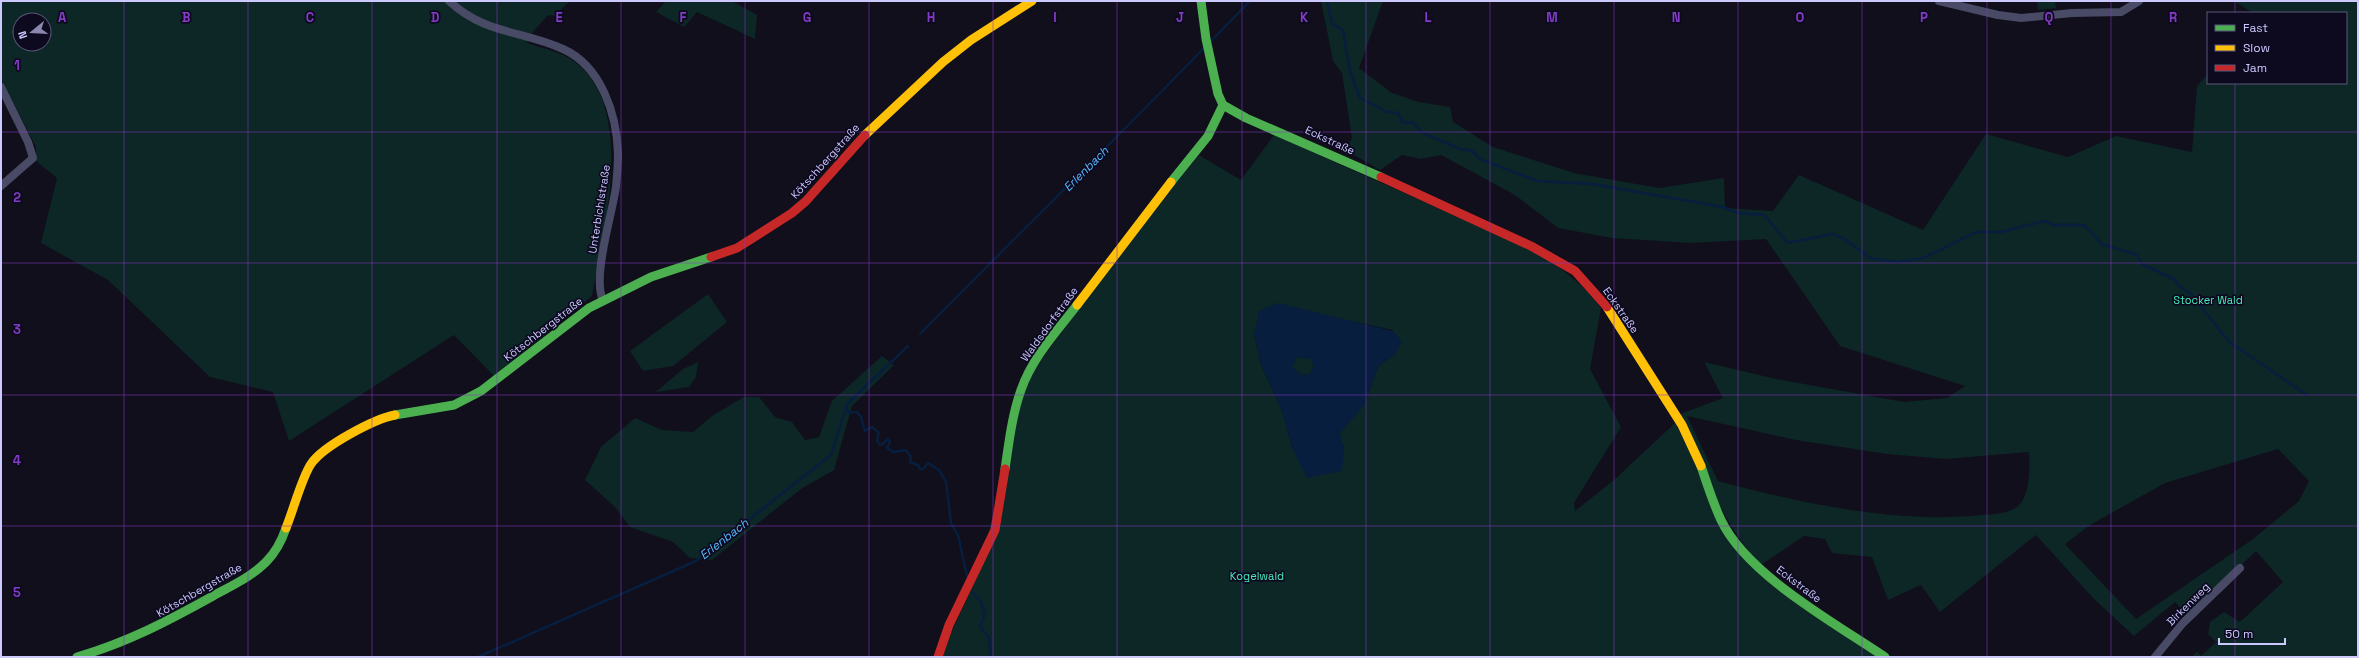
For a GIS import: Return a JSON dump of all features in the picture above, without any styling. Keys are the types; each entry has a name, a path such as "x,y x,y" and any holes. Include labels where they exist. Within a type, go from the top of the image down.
{"street":[{"name":"Unterbichlstraße","path":"449,1 492,28 562,48 582,62 601,84 613,120 618,152 616,187 598,284 602,300"},
{"name":"Kötschbergstraße","path":"77,657 112,646 154,629 249,576 267,561 281,541 312,464 331,446 384,417 443,407 466,399 481,391 589,308 602,300 651,277 737,248 792,213 806,202 831,171 872,128 943,62 971,40 1032,1"},
{"path":"1201,1 1206,39 1218,94 1223,104"},
{"path":"1939,1 1998,15 2021,18 2072,13 2121,12 2139,1"},
{"path":"1,87 28,142 33,158 1,186"},
{"name":"Waldsdorfstraße","path":"938,657 949,625 995,530 1014,413 1021,389 1032,366 1114,254 1208,136 1215,125 1223,104"},
{"name":"Eckstraße","path":"1223,104 1246,118 1291,136 1531,246 1575,271 1603,301 1682,425 1695,451 1721,521 1745,556 1784,588 1885,657"},
{"name":"Birkenweg","path":"2155,657 2183,623 2240,568"}],"green space":[{"path":"3,1 570,1 554,16 548,15 532,33 527,43 558,53 575,62 594,83 605,109 611,140 611,173 603,239 592,296 494,376 454,335 289,441 273,392 210,377 108,280 41,243 57,178 36,161 36,147 1,79 1,4"},
{"path":"666,1 732,1 757,15 755,39 697,12 684,27 656,12"},
{"name":"Stocker Wald","path":"1321,1 1383,1 1359,68 1392,93 1419,102 1450,107 1453,122 1493,147 1574,173 1659,188 1724,178 1725,208 1773,211 1799,175 1923,230 1986,134 2068,157 2116,136 2192,152 2197,86 2207,75 2207,84 2347,84 2347,12 2251,12 2234,1 2358,1 2358,657 2191,657 2197,652 2201,656 2216,642 2208,634 2210,622 2224,612 2240,622 2283,582 2256,551 2188,616 2175,602 2134,636 2093,598 2036,535 1940,612 1921,585 1888,600 1872,557 1832,553 1825,539 1804,536 1761,565 1734,531 1723,513 1680,414 1723,398 1704,362 1776,379 1904,402 1947,398 1965,386 1840,346 1766,239 1691,243 1612,238 1558,228 1515,195 1441,155 1421,159 1402,155 1380,170 1345,150 1352,138 1342,73 1333,61","holes":["1687,416 1796,440 1887,454 1946,459 2029,452 2028,485 2024,498 2017,507 2003,513 1992,514 1949,517 1916,517 1849,510 1815,504 1718,481","2278,449 2309,481 2299,501 2253,539 2136,619 2065,544 2090,525 2165,483"]},
{"path":"2037,1 2055,1 2056,8 2038,10"},
{"name":"Kogelwald","path":"1274,135 1530,249 1550,261 1577,282 1601,308 1590,369 1621,427 1574,503 1575,511 1614,480 1676,422 1740,555 1881,657 940,657 978,575 1024,389 1035,369 1116,257 1199,155 1241,180","holes":["1347,320 1393,330 1395,354 1378,366 1365,403 1339,433 1344,449 1293,450 1282,411 1261,364 1254,334"]},
{"path":"708,294 727,322 673,366 643,371 630,351"},
{"path":"882,356 894,365 852,406 834,470 801,489 712,560 690,558 673,542 630,527 615,507 585,480 601,447 635,418 662,430 693,432 712,416 744,397 759,397 775,417 792,422 805,440 819,437 832,401"},
{"path":"1297,357 1311,358 1314,365 1310,374 1301,375 1292,367"},
{"path":"698,362 696,377 689,387 656,392 683,369"}],"water":[{"path":"1278,303 1393,331 1402,342 1395,354 1378,366 1365,404 1340,433 1344,449 1342,471 1307,478 1293,450 1282,411 1261,364 1254,334 1259,311","holes":["1297,357 1311,359 1314,365 1310,374 1301,375 1292,367"]}],"waterway":[{"name":"Erlenbach","path":"1210,42 1250,1"},
{"path":"1327,1 1332,24 1343,30 1350,71 1360,98 1387,112 1398,113 1403,123 1413,122 1421,132 1460,149 1472,151 1480,159 1537,181 1592,184 1723,207 1738,213 1764,215 1788,243 1832,234 1843,238 1870,258 1897,262 1924,258 1976,232 2001,232 2044,221 2054,225 2084,225 2102,244 2137,255 2142,264 2174,279 2179,286 2191,294 2229,342 2307,395"},
{"name":"Erlenbach","path":"920,334 1205,47"},
{"name":"Erlenbach","path":"478,657 696,561 831,455 847,404 908,346"},
{"path":"846,408 849,413 857,412 861,417 865,431 872,427 879,433 877,440 879,444 881,445 888,439 890,442 887,448 893,452 906,450 911,457 910,462 918,465 920,469 923,469 928,463 939,470 946,482 951,523 958,535 967,576"},
{"path":"972,592 981,602 985,614 980,627 989,637 991,657"}],"traffic: fast":[{"path":"1201,1 1206,39 1218,94 1223,105 1246,118 1381,177"},
{"path":"1171,182 1208,136 1223,105"},
{"path":"395,415 454,405 481,391 589,308 651,277 711,257"},
{"path":"1005,469 1015,409 1026,378 1038,356 1077,305"},
{"path":"1701,466 1721,520 1733,540 1751,560 1771,579 1794,596 1885,657"},
{"path":"77,657 113,645 146,631 247,577 266,562 273,554 281,541 286,528"}],"traffic: slow":[{"path":"865,135 943,62 971,40 1032,1"},
{"path":"1077,305 1171,182"},
{"path":"1607,307 1682,425 1701,466"},
{"path":"286,528 304,477 311,464 317,457 326,449 350,434 375,422 395,415"}],"traffic: jam":[{"path":"711,257 737,248 792,213 806,201 865,135"},
{"path":"1381,177 1531,246 1575,271 1607,307"},
{"path":"938,657 949,625 995,530 1005,469"}]}
